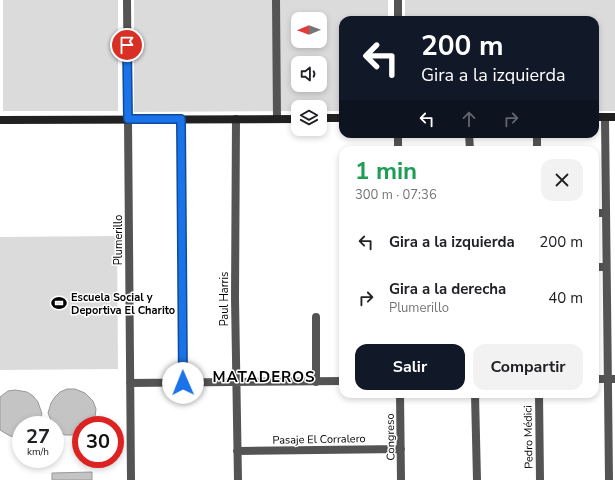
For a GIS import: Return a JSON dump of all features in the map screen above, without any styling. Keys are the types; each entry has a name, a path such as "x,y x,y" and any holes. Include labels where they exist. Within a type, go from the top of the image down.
{"street":[{"name":"Plumerillo","path":"127,0 131,480"},
{"path":"276,0 277,119"},
{"path":"398,0 398,16"},
{"path":"599,117 615,117"},
{"path":"605,117 606,267 611,379 609,480"},
{"path":"0,120 291,118"},
{"path":"327,118 339,118"},
{"path":"181,119 183,383"},
{"name":"Paul Harris","path":"236,119 236,382 238,480"},
{"path":"599,213 606,213"},
{"path":"599,267 606,267"},
{"path":"316,317 316,382"},
{"path":"599,379 611,379"},
{"path":"130,383 339,381"},
{"name":"Congreso","path":"400,398 401,480"},
{"path":"475,398 477,480"},
{"name":"Pedro Médici","path":"538,398 540,480"},
{"name":"Pasaje El Corralero","path":"237,451 401,449"}],"shaded area":[{"path":"3,0 118,0 118,111 3,111"},
{"path":"134,0 388,0 388,16 339,16 339,111 327,111 327,100 291,100 291,111 134,112"},
{"path":"405,0 615,0 615,111 599,111 599,16 405,16"},
{"name":"Escuela Social y Deportiva El Charito","path":"117,236 118,369 0,370 0,237"}],"building":[{"path":"67,389 75,389 85,393 93,401 96,409 95,416 72,416 72,435 64,434 64,416 49,416 48,413 51,403 60,392"},
{"path":"15,390 27,392 33,396 38,402 42,414 41,416 12,416 12,436 0,430 0,397 8,391"},
{"path":"92,472 92,480 52,480 52,473"}],"place":[{"name":"Escuela Social y Deportiva El Charito","path":"59,303"}],"district":[{"name":"MATADEROS","path":"264,377"}],"route":[{"path":"127,45 128,119 181,119 183,383"}]}
